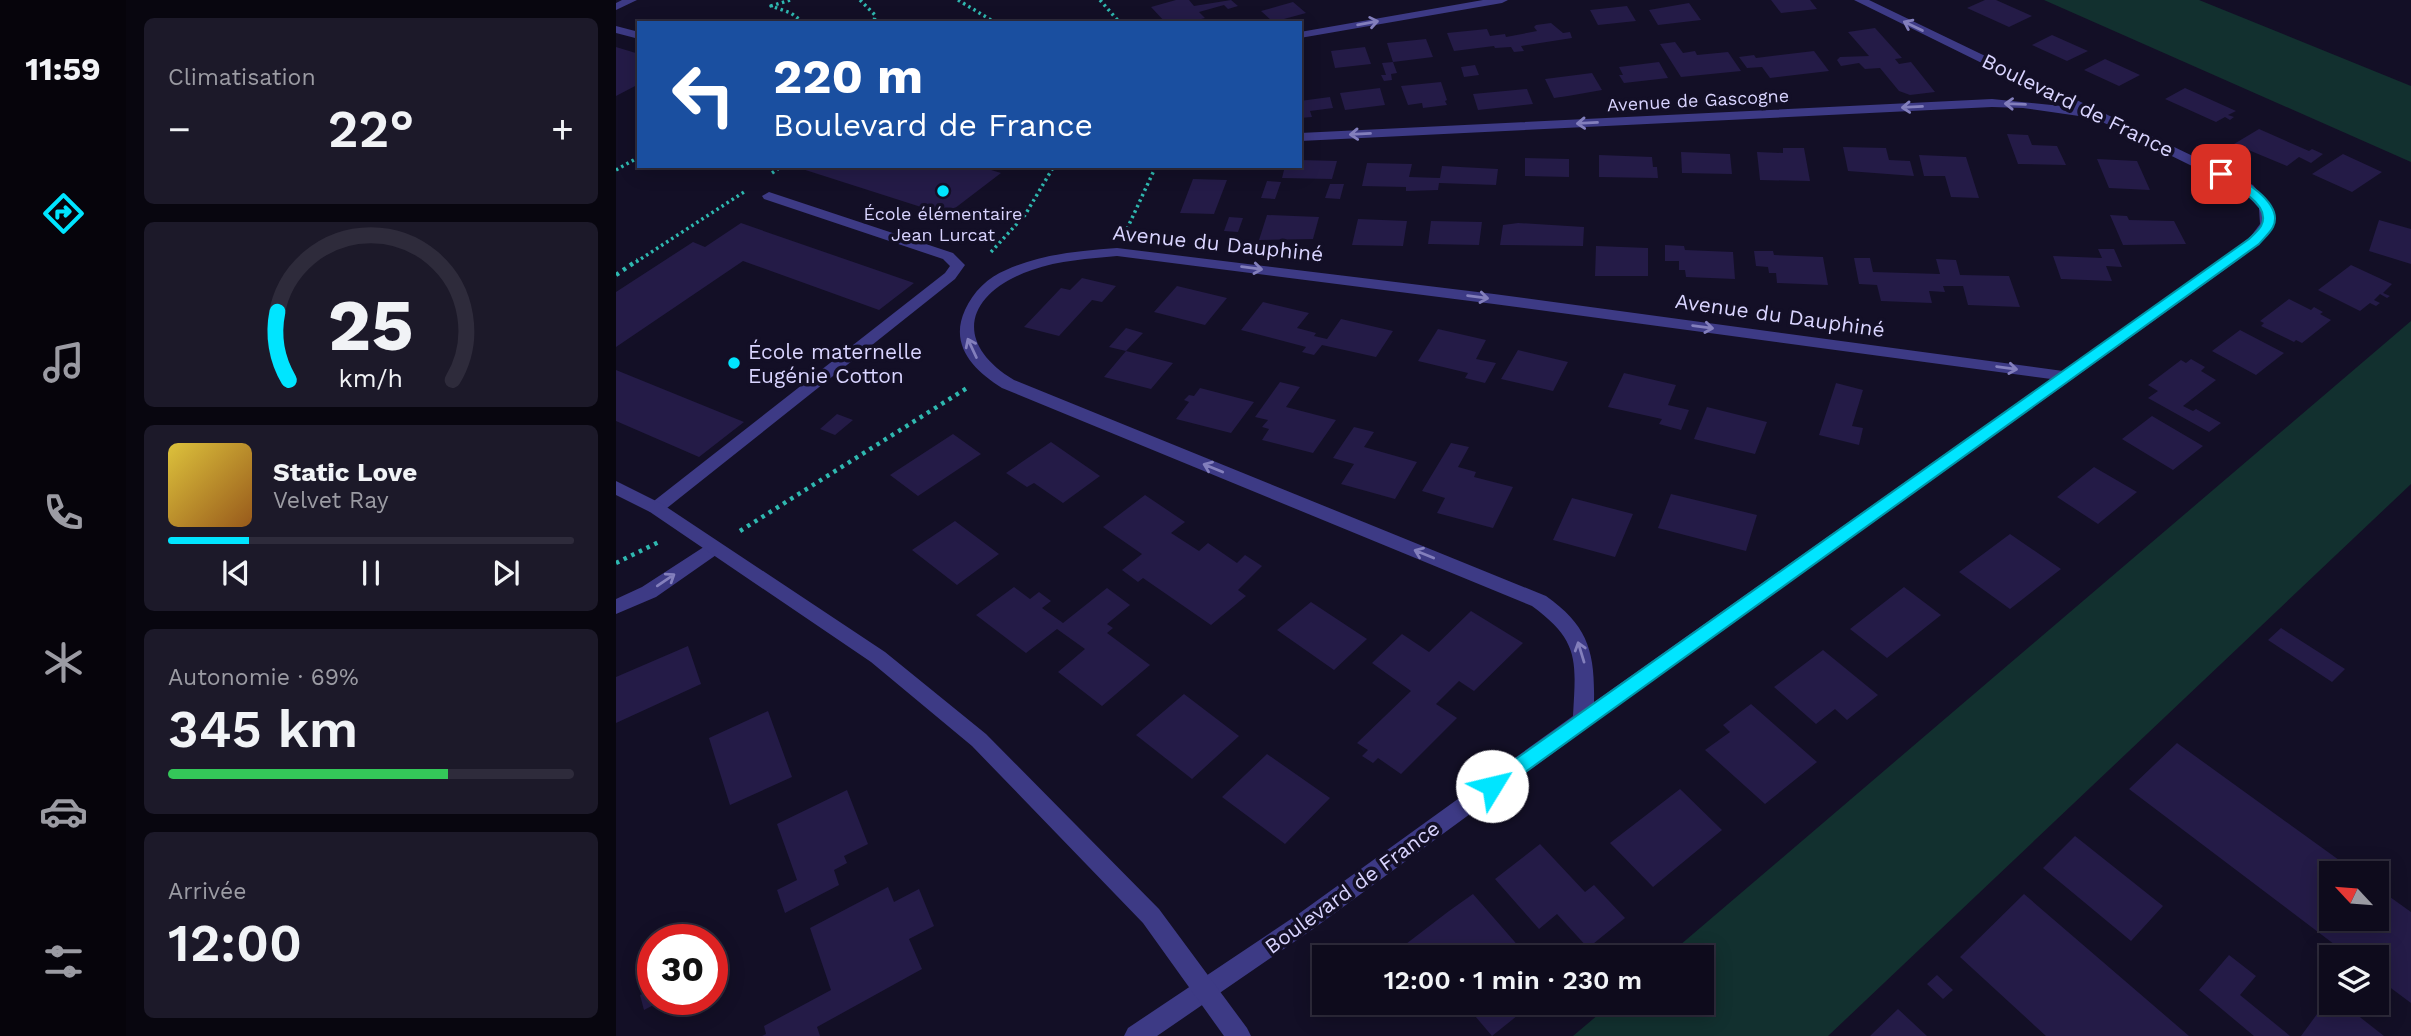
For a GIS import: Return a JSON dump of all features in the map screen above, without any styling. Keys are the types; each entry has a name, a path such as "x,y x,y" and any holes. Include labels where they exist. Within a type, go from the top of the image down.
{"street":[{"path":"616,7 631,0"},
{"path":"1302,35 1502,0"},
{"name":"Boulevard de France","path":"1136,1036 1305,922 2262,235 2269,218 2266,207 2248,188 1860,0"},
{"path":"616,29 637,35"},
{"name":"Avenue de Gascogne","path":"1302,137 1992,103 2024,104 2098,114"},
{"path":"656,508 950,276 958,265 948,256 769,196"},
{"name":"Avenue du Dauphiné","path":"1583,720 1585,660 1574,633 1560,615 1539,601 1022,390 990,373 974,356 965,333 970,311 983,292 1000,280 1044,261 1072,255 1117,252 1494,299 2065,376"},
{"path":"616,487 656,508 878,657 979,740 1151,916 1239,1036"},
{"path":"616,607 649,592 713,548"}],"path":[{"path":"790,0 771,6 791,13 801,21"},
{"path":"860,0 875,15 874,21"},
{"path":"959,0 993,21"},
{"path":"1100,0 1118,21"},
{"path":"616,170 637,158"},
{"path":"1117,252 1155,168"},
{"path":"616,275 748,190"},
{"path":"713,548 990,373"},
{"path":"616,563 686,529"}],"green space":[{"path":"2044,0 2199,0 2411,86 2411,162"},
{"path":"2411,321 2411,484 1828,1036 1573,1036 1598,1015 1714,1015 1714,945 1680,945"}],"building":[{"path":"1176,0 1189,0 1194,6 1231,0 1238,6 1228,9 1224,5 1199,12 1205,18 1194,21 1164,21 1151,7"},
{"path":"1771,0 1810,0 1817,9 1781,13"},
{"path":"1985,0 1996,0 2032,16 2009,27 1967,8"},
{"path":"1293,2 1306,13 1272,21 1261,11"},
{"path":"1689,3 1701,20 1658,25 1649,10"},
{"path":"1627,6 1636,21 1598,25 1590,10"},
{"path":"1551,23 1563,33 1570,32 1572,38 1521,46 1524,51 1514,52 1511,47 1494,46 1454,51 1447,33 1487,29 1490,36 1505,34 1506,37 1537,31 1534,27 1536,25"},
{"path":"1875,28 1902,58 1895,59 1899,64 1911,62 1935,92 1910,95 1899,91 1880,68 1865,69 1859,63 1841,66 1837,60 1840,57 1869,56 1848,32"},
{"path":"2052,35 2088,51 2067,61 2032,45"},
{"path":"1426,39 1433,57 1393,62 1387,43"},
{"path":"1675,42 1683,53 1695,51 1697,55 1728,52 1741,71 1681,77 1660,44"},
{"path":"616,47 637,53 637,85 616,96"},
{"path":"1365,47 1371,64 1335,68 1331,51"},
{"path":"1814,51 1829,71 1770,78 1762,67 1747,68 1739,57 1754,55 1756,58"},
{"path":"2105,59 2140,75 2119,86 2084,70"},
{"path":"1393,62 1397,73 1391,74 1392,80 1384,81 1381,75 1386,75 1382,63"},
{"path":"1659,62 1668,78 1624,83 1619,75 1623,75 1619,67"},
{"path":"1475,65 1479,75 1464,77 1461,67"},
{"path":"1592,73 1602,90 1554,98 1545,79"},
{"path":"1441,82 1447,105 1423,108 1422,103 1408,105 1401,86"},
{"path":"1380,88 1385,105 1345,110 1340,93"},
{"path":"2185,88 2236,111 2228,115 2234,117 2230,120 2225,117 2216,122 2165,99"},
{"path":"1527,89 1533,104 1478,110 1473,94"},
{"path":"1330,97 1333,108 1310,111 1312,117 1302,118 1302,101"},
{"path":"2259,129 2309,151 2312,149 2323,154 2311,163 2299,157 2287,166 2234,144"},
{"path":"2007,134 2028,135 2032,145 2057,146 2066,165 2018,164"},
{"path":"1843,147 1886,148 1889,160 1910,161 1914,176 1848,171"},
{"path":"1783,148 1804,148 1810,181 1760,180 1757,152 1783,153"},
{"path":"1681,152 1730,154 1732,174 1682,173"},
{"path":"2343,154 2382,172 2352,192 2312,174"},
{"path":"1599,155 1652,157 1658,178 1599,177"},
{"path":"1919,155 1966,157 1979,198 1951,197 1945,176 1924,176"},
{"path":"1525,158 1569,159 1569,177 1525,176"},
{"path":"2097,159 2137,161 2150,190 2109,188"},
{"path":"1302,160 1337,161 1332,179 1282,178 1284,168 1302,168"},
{"path":"1367,163 1412,164 1409,177 1440,178 1442,166 1498,169 1496,185 1439,183 1438,190 1406,191 1406,187 1362,186"},
{"path":"799,168 985,168 1001,173 946,215"},
{"path":"1193,179 1227,180 1214,214 1180,213"},
{"path":"1267,181 1281,182 1275,199 1261,198"},
{"path":"1330,184 1344,184 1340,199 1325,198"},
{"path":"1267,215 1319,217 1313,239 1259,240"},
{"path":"2110,215 2127,216 2129,220 2174,221 2186,244 2123,245"},
{"path":"1229,217 1243,218 1238,232 1224,231"},
{"path":"1358,219 1407,221 1403,246 1352,245"},
{"path":"2379,220 2411,229 2411,264 2369,251"},
{"path":"1431,221 1482,222 1479,245 1428,244"},
{"path":"741,223 914,283 879,310 743,261 616,347 616,292 693,242 705,247"},
{"path":"1518,223 1584,227 1583,246 1500,245 1503,225"},
{"path":"1665,245 1684,246 1685,250 1733,252 1735,279 1686,277 1685,270 1679,270 1679,261 1665,261"},
{"path":"1596,246 1648,248 1648,276 1595,276"},
{"path":"2098,249 2114,249 2122,267 2106,266 2112,281 2061,279 2053,256 2102,258"},
{"path":"1754,251 1773,251 1774,255 1823,257 1828,285 1777,283 1776,273 1769,273 1768,267 1756,266"},
{"path":"1854,258 1870,258 1873,272 1940,274 1936,259 1956,260 1960,275 2009,276 2020,307 1968,305 1963,286 1943,286 1945,292 1929,291 1932,303 1881,301 1877,285 1859,284"},
{"path":"2351,265 2392,284 2383,293 2390,296 2387,298 2380,294 2374,300 2380,303 2376,306 2370,303 2360,311 2318,290"},
{"path":"1082,278 1116,286 1102,302 1092,300 1059,336 1024,327 1061,288 1070,290"},
{"path":"1177,286 1227,298 1205,325 1154,312"},
{"path":"2289,299 2311,310 2314,307 2331,320 2302,343 2296,340 2294,342 2261,326 2264,323 2260,321"},
{"path":"1263,302 1309,313 1297,328 1327,339 1341,319 1393,331 1376,357 1322,345 1314,355 1302,352 1306,347 1241,330"},
{"path":"1126,328 1143,333 1126,351 1109,347"},
{"path":"1438,329 1486,340 1476,359 1496,363 1485,383 1465,378 1468,373 1418,361"},
{"path":"2240,330 2284,353 2256,375 2212,351"},
{"path":"1518,350 1568,362 1553,391 1501,379"},
{"path":"1126,351 1173,363 1151,389 1104,377"},
{"path":"2191,359 2205,367 2201,371 2216,380 2183,406 2193,411 2196,409 2221,423 2209,432 2148,398 2158,391 2148,385 2181,360 2186,363"},
{"path":"616,370 744,422 699,457 616,421"},
{"path":"1624,373 1676,385 1668,405 1689,410 1681,430 1659,424 1662,419 1608,407"},
{"path":"1280,382 1300,387 1286,407 1336,420 1313,453 1262,440 1269,429 1262,427 1268,420 1255,417"},
{"path":"1836,383 1863,390 1852,426 1863,428 1859,445 1819,435"},
{"path":"1200,388 1254,402 1231,433 1176,419 1189,402 1184,400 1189,395 1194,396"},
{"path":"1707,407 1767,422 1755,454 1694,439"},
{"path":"837,414 853,420 835,435 820,429"},
{"path":"2152,416 2203,446 2173,470 2122,439"},
{"path":"1354,427 1374,432 1364,447 1417,462 1395,499 1341,484 1354,464 1333,458"},
{"path":"953,434 981,454 918,496 890,475"},
{"path":"1051,442 1100,476 1063,503 1034,483 1027,487 1006,473"},
{"path":"1451,443 1469,447 1458,467 1476,472 1474,477 1513,487 1493,528 1437,513 1445,498 1422,491"},
{"path":"2094,467 2137,492 2098,524 2057,497"},
{"path":"1671,494 1757,515 1746,551 1658,528"},
{"path":"1145,495 1185,522 1171,533 1199,551 1208,543 1237,563 1245,555 1262,566 1238,590 1246,596 1211,625 1143,578 1138,582 1122,570 1142,554 1103,527"},
{"path":"1572,498 1633,514 1615,557 1553,540"},
{"path":"955,521 999,554 957,585 912,550"},
{"path":"2010,534 2061,569 2010,609 1959,572"},
{"path":"1014,587 1030,599 1039,592 1051,601 1042,608 1063,623 1107,588 1130,605 1107,624 1113,628 1107,633 1150,665 1102,706 1058,672 1085,649 1057,629 1026,653 976,615"},
{"path":"1904,587 1941,615 1887,658 1850,629"},
{"path":"1311,602 1367,639 1334,670 1277,630"},
{"path":"1471,611 1523,643 1474,691 1459,681 1436,704 1457,718 1401,774 1378,758 1373,763 1362,756 1368,750 1357,743 1411,691 1372,663 1402,634 1429,652"},
{"path":"2281,628 2345,669 2332,682 2268,640"},
{"path":"688,646 701,684 616,723 616,677"},
{"path":"1823,650 1878,695 1847,720 1835,709 1816,724 1774,687"},
{"path":"1184,694 1239,736 1192,779 1136,735"},
{"path":"1751,704 1817,762 1765,804 1705,750 1730,732 1723,725"},
{"path":"768,711 792,777 730,805 709,738"},
{"path":"2177,743 2340,861 2319,861 2319,931 2389,931 2389,896 2411,912 2411,1003 2389,987 2389,945 2335,945 2129,789"},
{"path":"1267,754 1330,798 1285,844 1222,797"},
{"path":"1680,789 1722,830 1653,887 1610,843"},
{"path":"847,790 868,844 844,856 847,863 834,870 839,885 785,913 777,890 797,880 777,824"},
{"path":"2075,836 2163,906 2131,941 2043,868"},
{"path":"1540,844 1585,892 1594,885 1625,918 1592,945 1585,945 1557,914 1539,929 1495,879"},
{"path":"888,887 894,902 919,889 934,926 909,939 922,969 817,1027 820,1036 762,1036 766,1034 764,1026 831,990 810,928"},
{"path":"1473,894 1518,945 1405,945"},
{"path":"2024,894 2189,1036 2046,1036 1960,957"},
{"path":"2229,955 2256,976 2240,995 2290,1036 2254,1036 2199,990"},
{"path":"1937,975 1953,990 1943,999 1927,984"},
{"path":"1898,1009 1927,1036 1870,1036"},
{"path":"2319,1011 2319,1015 2357,1015 2384,1036 2301,1036"},
{"path":"1474,1015 1518,1015 1492,1036"}],"place":[{"name":"École élémentaire Jean Lurcat","path":"943,191"},
{"name":"École maternelle Eugénie Cotton","path":"734,363"}],"route":[{"path":"1492,786 2254,242 2267,227 2269,218 2266,207 2248,188 2221,174"}]}
